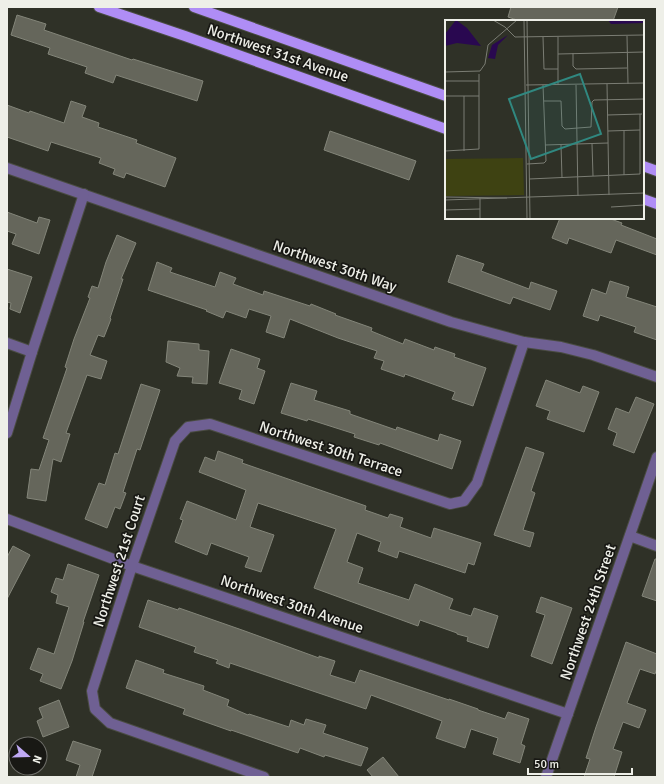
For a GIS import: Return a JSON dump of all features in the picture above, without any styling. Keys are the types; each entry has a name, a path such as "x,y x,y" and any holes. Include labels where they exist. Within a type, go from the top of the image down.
{"main road":[{"name":"Northwest 31st Avenue","path":"99,7 445,129"},
{"name":"Northwest 31st Avenue","path":"194,7 445,96"},
{"path":"644,166 657,171"},
{"path":"644,199 657,204"}],"street":[{"name":"Northwest 30th Way","path":"7,168 451,322 524,342 561,347 593,355 657,377"},
{"path":"7,434 32,352 84,194"},
{"name":"Northwest 30th Terrace","path":"188,427 210,424 450,504 464,501 477,483 524,342"},
{"path":"7,343 32,352"},
{"name":"Northwest 21st Court","path":"188,427 175,441 132,566 92,691 95,709 110,723 264,777"},
{"name":"Northwest 24th Street","path":"546,777 657,457"},
{"name":"Northwest 30th Avenue","path":"7,519 132,566 568,714"},
{"path":"630,536 657,546"}],"building":[{"path":"511,7 618,7 613,20 517,20 508,17"},
{"path":"17,15 46,24 44,30 132,60 133,59 203,81 197,101 116,75 113,83 85,73 87,67 48,54 50,48 11,35"},
{"path":"71,101 86,106 82,117 99,123 98,127 137,140 136,143 176,158 165,187 126,173 124,178 113,174 115,169 99,163 101,158 51,142 48,151 7,137 7,105 29,113 30,111 64,123"},
{"path":"330,131 416,161 409,180 324,150"},
{"path":"7,212 37,223 39,217 50,220 39,254 12,244 16,234 7,231"},
{"path":"560,219 611,219 622,223 621,225 657,239 657,255 616,240 611,253 569,238 567,244 552,238"},
{"path":"117,235 136,243 121,279 123,279 104,337 98,335 90,355 107,361 101,379 87,375 66,433 70,434 61,462 53,459 46,501 27,498 31,469 39,470 49,440 43,438 67,368 65,367 74,339 90,298 88,297 92,286 98,288 106,262"},
{"path":"457,255 484,264 481,271 529,289 531,282 557,291 550,310 513,297 510,304 448,282"},
{"path":"157,262 172,268 170,272 215,287 220,272 236,278 233,284 263,295 264,291 310,306 311,304 336,314 335,315 372,328 371,331 403,344 405,339 434,350 435,347 455,354 454,357 486,368 473,406 452,399 455,392 405,374 404,377 381,369 384,361 374,358 377,351 338,338 290,319 284,338 266,332 271,316 249,309 246,318 226,311 223,318 206,311 207,310 148,290"},
{"path":"7,269 32,277 20,313 10,309 11,303 7,302"},
{"path":"610,281 629,287 626,297 657,307 657,340 634,332 636,327 600,315 598,321 583,316 592,289 606,294"},
{"path":"168,341 199,344 199,350 209,351 207,384 192,383 193,377 177,376 180,368 166,362"},
{"path":"231,349 260,359 257,368 265,371 254,404 239,399 242,390 219,383"},
{"path":"546,380 580,393 583,386 599,392 584,432 547,419 550,411 536,406"},
{"path":"291,383 317,391 314,400 350,411 350,414 396,430 397,427 438,441 440,434 461,441 452,469 380,443 379,445 354,437 355,434 308,419 307,421 281,413"},
{"path":"141,384 160,390 140,450 137,449 123,492 126,493 120,509 115,507 107,528 85,519 99,483 105,485 115,453 118,454"},
{"path":"636,397 654,404 634,453 613,445 617,433 608,429 616,408 629,413"},
{"path":"526,447 544,453 531,491 535,493 523,530 534,533 530,547 494,535"},
{"path":"218,451 243,460 242,463 366,506 365,510 388,518 390,514 403,518 400,527 431,538 434,528 481,543 474,565 468,563 465,573 399,551 397,558 378,551 381,542 357,533 347,562 363,568 358,583 409,600 415,584 453,599 449,609 471,616 474,608 498,616 488,648 467,641 468,637 420,620 418,626 314,588 336,529 258,503 250,527 274,535 261,572 245,567 249,557 211,543 207,555 175,542 183,520 180,519 187,501 236,520 246,490 199,472 205,457 215,461"},
{"path":"13,546 30,555 7,599 7,557"},
{"path":"655,559 657,559 657,601 642,596"},
{"path":"68,564 99,575 72,661 61,689 40,681 43,674 30,669 38,648 54,654 69,607 56,603 58,595 51,592 56,578 63,580"},
{"path":"541,597 572,608 552,664 531,656 545,615 536,612"},
{"path":"148,600 178,610 179,608 319,658 319,656 335,661 330,675 355,683 360,670 505,719 508,712 529,719 521,744 525,746 520,763 493,754 498,738 471,729 465,748 436,738 442,721 371,695 366,709 230,663 229,668 216,663 218,660 194,652 196,647 139,627"},
{"path":"626,642 657,654 657,668 655,674 640,669 627,703 646,710 639,728 623,722 613,749 622,752 614,777 584,777 590,759 586,758"},
{"path":"136,660 164,670 163,673 204,686 203,690 229,700 227,706 248,715 249,714 289,727 291,720 304,725 306,719 326,725 323,733 368,748 361,766 325,755 324,757 300,748 298,753 231,731 183,714 185,709 126,688"},
{"path":"59,700 69,727 43,736 37,721 43,718 39,708"},
{"path":"73,741 101,750 92,777 76,777 80,765 66,760"},
{"path":"383,757 399,777 373,777 367,770"}]}
